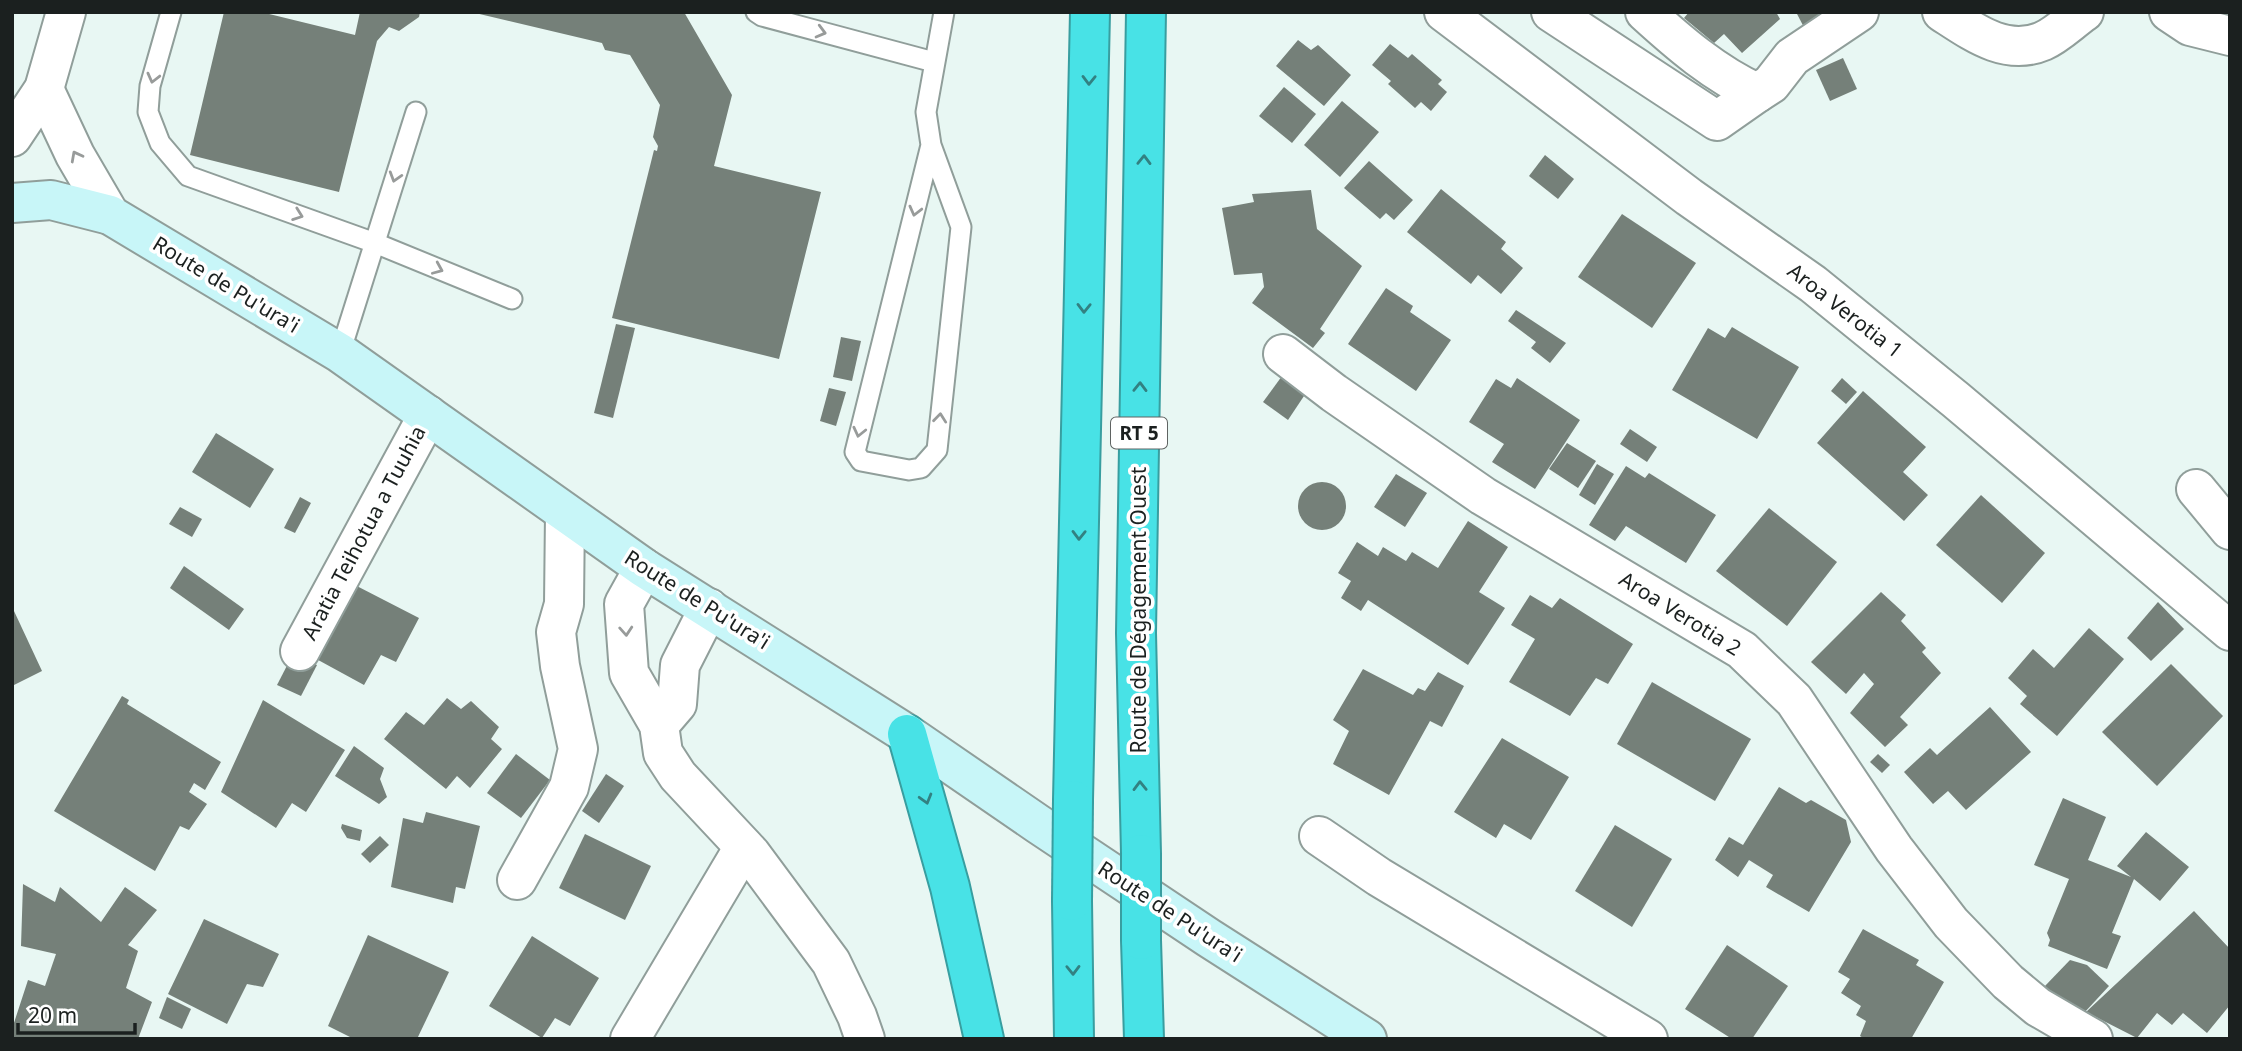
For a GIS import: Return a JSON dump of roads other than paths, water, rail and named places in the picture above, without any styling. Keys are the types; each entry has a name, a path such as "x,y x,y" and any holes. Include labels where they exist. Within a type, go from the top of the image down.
{"highway":[{"name":"RT 5","path":"1074,1039 1073,800 1090,12"},
{"name":"Route de Dégagement Ouest","path":"1144,1039 1136,633 1146,12"},
{"path":"907,734 950,887 984,1039"}],"main road":[{"name":"Route de Pu'ura'i","path":"12,203 51,200 110,215 340,353 644,568 907,734 1138,891 1367,1039"}],"street":[{"path":"12,137 44,89 66,12"},
{"name":"Aroa Verotia 1","path":"1444,12 1689,197 1813,284 1956,400 2230,631"},
{"path":"1551,12 1717,121 1771,84 1792,57 1859,12"},
{"path":"1645,12 1681,45 1742,87 1757,93"},
{"path":"1942,12 2003,46 2020,48 2045,41 2084,12"},
{"path":"2169,12 2190,26 2230,36"},
{"path":"44,89 75,155 110,215"},
{"name":"Aroa Verotia 2","path":"1283,354 1334,393 1483,496 1742,650 1794,700 1894,849 1951,923 2008,982 2038,1007 2093,1039"},
{"name":"Aratia Teihotua a Tuuhia","path":"300,651 428,415"},
{"path":"2196,489 2230,530"},
{"path":"517,880 569,787 578,749 560,666 556,632 564,604 565,513"},
{"path":"644,568 624,604 629,673 659,725 663,753 678,775 744,847 831,962 858,1016 865,1039"},
{"path":"659,725 677,704 680,665 709,608"},
{"path":"1319,836 1380,877 1648,1039"},
{"path":"630,1039 744,847"}],"lane":[{"path":"171,12 150,86 148,112 160,143 188,176 375,243 512,299"},
{"path":"756,12 762,16 934,62"},
{"path":"931,145 855,452 861,461 909,470 921,468 937,450 961,227 931,145 926,112 944,12"},
{"path":"340,353 416,112"}]}
